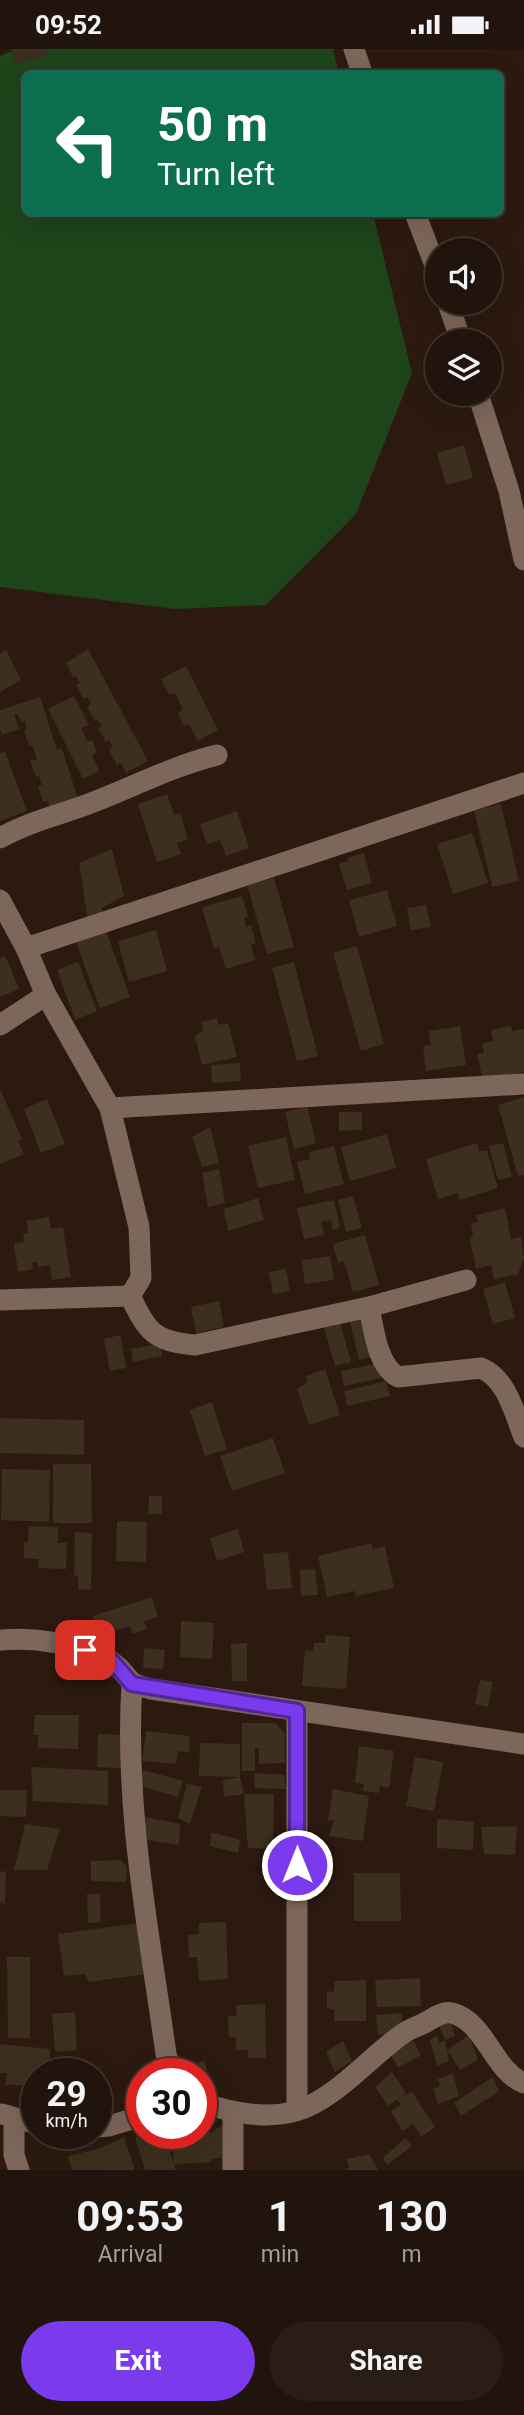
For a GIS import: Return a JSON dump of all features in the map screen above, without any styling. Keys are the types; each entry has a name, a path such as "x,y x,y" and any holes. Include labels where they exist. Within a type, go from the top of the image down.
{"street":[{"path":"355,49 361,70"},
{"path":"417,217 425,239"},
{"path":"483,406 516,489 524,559"},
{"path":"0,838 191,762 218,755"},
{"path":"26,948 524,783"},
{"path":"0,900 26,948 46,995 110,1108 139,1227 141,1278 130,1296"},
{"path":"0,1025 46,995"},
{"path":"110,1108 524,1084"},
{"path":"130,1296 144,1325 158,1337 195,1345 369,1307 466,1280"},
{"path":"0,1300 130,1296"},
{"path":"369,1307 382,1358 389,1372 398,1377 481,1368 493,1373 502,1383 524,1437"},
{"path":"0,1640 51,1640 85,1650 112,1661 132,1684 524,1744"},
{"path":"132,1684 129,1736 131,1786 167,2058"},
{"path":"297,1711 297,2110"},
{"path":"217,2108 233,2112 275,2115 297,2110 323,2098 405,2032 443,2013 452,2013 473,2027 505,2068 518,2081 524,2083"},
{"path":"233,2112 233,2170"},
{"path":"7,2116 19,2170"}],"green space":[{"path":"16,49 333,49 338,70 21,70 21,217 374,217 412,373 356,514 266,605 175,609 0,587 0,56"}],"building":[{"path":"12,49 48,49 49,56 15,64"},
{"path":"464,445 473,478 446,485 437,453"},
{"path":"88,649 148,761 126,773 121,763 117,765 109,750 113,747 109,740 106,742 98,728 102,726 98,720 95,721 87,706 91,704 87,697 84,699 76,685 80,683 76,676 73,677 66,663"},
{"path":"6,650 21,680 0,692 0,654"},
{"path":"186,666 218,730 198,741 189,724 184,726 178,713 183,710 175,693 169,695 161,679"},
{"path":"74,696 89,725 81,728 88,742 92,740 97,752 92,755 99,771 83,779 48,709"},
{"path":"40,697 57,750 62,749 79,802 51,811 47,800 43,802 38,786 42,785 30,761 37,759 32,745 29,746 24,730 27,729 25,721 21,722 18,714 14,715 19,729 2,735 0,729 0,710"},
{"path":"5,752 27,811 0,821 0,753"},
{"path":"167,794 174,815 180,813 188,839 177,843 181,854 157,862 138,804"},
{"path":"501,804 519,881 492,887 474,810"},
{"path":"237,811 249,848 226,856 220,840 207,844 200,824"},
{"path":"472,833 488,883 453,894 437,844"},
{"path":"112,849 124,896 102,908 103,915 88,921 79,863"},
{"path":"364,853 372,883 347,890 339,864 348,861 347,858"},
{"path":"274,878 294,947 267,954 247,885"},
{"path":"387,890 397,926 359,937 349,900"},
{"path":"242,896 248,916 244,918 246,927 251,925 256,943 251,945 255,960 226,969 219,947 214,948 202,907"},
{"path":"426,905 431,927 411,930 407,908"},
{"path":"156,930 167,971 129,982 118,941"},
{"path":"106,931 130,997 100,1008 76,942"},
{"path":"357,946 384,1044 361,1051 333,953"},
{"path":"5,955 19,989 0,997 0,958"},
{"path":"78,962 97,1011 75,1020 57,970"},
{"path":"294,962 318,1056 297,1061 272,968"},
{"path":"217,1018 219,1025 228,1023 237,1057 202,1065 195,1036 203,1031 201,1022"},
{"path":"460,1026 466,1065 426,1071 423,1046 431,1045 429,1031"},
{"path":"511,1026 512,1031 524,1029 524,1072 483,1081 477,1054 484,1053 482,1044 493,1041 491,1030"},
{"path":"240,1063 241,1081 212,1083 211,1065"},
{"path":"0,1089 22,1139 18,1141 24,1154 0,1164"},
{"path":"524,1097 524,1175 518,1176 498,1105"},
{"path":"47,1099 65,1144 41,1153 24,1109"},
{"path":"307,1107 316,1143 294,1149 285,1112"},
{"path":"339,1112 362,1112 362,1130 339,1131"},
{"path":"210,1127 219,1163 202,1167 192,1137"},
{"path":"387,1134 396,1168 350,1181 341,1147"},
{"path":"286,1137 295,1180 258,1188 248,1146"},
{"path":"477,1143 479,1151 487,1151 498,1188 460,1200 458,1193 438,1199 426,1159"},
{"path":"503,1143 512,1177 498,1180 489,1146"},
{"path":"334,1146 344,1184 305,1194 297,1162 310,1159 309,1152"},
{"path":"219,1169 225,1203 208,1207 202,1173"},
{"path":"353,1196 362,1228 346,1232 338,1200"},
{"path":"258,1198 264,1220 228,1231 224,1209"},
{"path":"334,1200 340,1228 333,1230 331,1220 321,1222 324,1235 304,1239 297,1208"},
{"path":"505,1208 511,1239 521,1237 524,1258 518,1274 494,1279 491,1265 476,1269 470,1240 473,1235 471,1224 478,1222 476,1215"},
{"path":"49,1217 51,1229 63,1227 71,1277 52,1280 50,1265 38,1267 37,1262 32,1263 33,1269 18,1272 14,1244 24,1242 23,1234 28,1233 26,1221"},
{"path":"365,1235 379,1285 353,1292 344,1261 338,1263 333,1244"},
{"path":"330,1256 334,1280 305,1284 302,1260"},
{"path":"286,1269 290,1291 273,1294 269,1272"},
{"path":"505,1282 515,1318 493,1324 483,1289"},
{"path":"219,1301 224,1327 196,1333 191,1307"},
{"path":"365,1310 377,1356 359,1360 348,1314"},
{"path":"339,1319 351,1362 335,1366 323,1324"},
{"path":"120,1335 126,1368 110,1371 104,1339"},
{"path":"160,1344 162,1356 133,1362 131,1349"},
{"path":"379,1363 382,1378 344,1386 341,1371"},
{"path":"325,1369 340,1415 309,1425 297,1389 308,1382 306,1376"},
{"path":"386,1381 390,1396 347,1406 344,1391"},
{"path":"212,1402 227,1449 205,1456 190,1410"},
{"path":"0,1418 84,1420 84,1455 0,1453"},
{"path":"273,1438 285,1473 232,1491 220,1456"},
{"path":"53,1464 91,1464 92,1523 53,1523"},
{"path":"2,1469 50,1470 49,1522 1,1520"},
{"path":"149,1496 162,1496 162,1514 148,1514"},
{"path":"117,1521 147,1522 146,1562 116,1561"},
{"path":"29,1526 58,1527 58,1543 67,1543 66,1569 38,1568 39,1559 24,1558 24,1542 28,1542"},
{"path":"238,1529 244,1552 217,1561 210,1538"},
{"path":"75,1532 92,1533 91,1590 78,1589 78,1575 74,1576"},
{"path":"372,1543 373,1549 385,1546 394,1588 356,1596 355,1591 327,1597 318,1556"},
{"path":"288,1552 292,1588 267,1590 263,1554"},
{"path":"315,1569 318,1595 301,1596 300,1570"},
{"path":"152,1597 158,1617 144,1621 147,1629 132,1634 130,1626 99,1635 93,1616"},
{"path":"181,1621 214,1623 212,1659 180,1657"},
{"path":"325,1635 350,1637 346,1689 302,1686 305,1650 313,1651 314,1643 325,1643"},
{"path":"247,1643 247,1681 232,1681 231,1644"},
{"path":"144,1648 165,1650 163,1669 143,1668"},
{"path":"480,1680 493,1682 488,1707 475,1704"},
{"path":"35,1715 79,1715 78,1749 38,1748 38,1735 33,1735"},
{"path":"242,1723 276,1723 285,1734 285,1763 259,1764 259,1748 255,1748 255,1771 242,1771"},
{"path":"146,1731 190,1736 189,1752 178,1751 176,1764 142,1761"},
{"path":"98,1734 122,1735 121,1768 97,1767"},
{"path":"200,1743 240,1744 240,1777 199,1776"},
{"path":"359,1746 394,1751 389,1788 380,1786 379,1793 363,1791 364,1784 355,1783"},
{"path":"415,1757 443,1762 434,1811 406,1806"},
{"path":"31,1767 108,1771 108,1805 33,1801"},
{"path":"143,1770 183,1781 178,1797 137,1785"},
{"path":"254,1773 284,1775 286,1789 255,1788"},
{"path":"240,1777 244,1794 224,1797 223,1780"},
{"path":"187,1784 202,1787 190,1824 178,1818"},
{"path":"333,1789 369,1796 363,1841 329,1836 334,1820 328,1821"},
{"path":"0,1790 27,1790 26,1817 0,1816"},
{"path":"244,1794 274,1794 273,1849 248,1848"},
{"path":"146,1817 180,1824 179,1845 141,1839"},
{"path":"437,1819 474,1822 473,1850 437,1848"},
{"path":"25,1824 60,1829 47,1870 14,1870"},
{"path":"517,1826 515,1855 484,1854 481,1827"},
{"path":"211,1832 240,1840 238,1853 210,1846"},
{"path":"121,1860 127,1867 126,1882 91,1881 91,1861"},
{"path":"6,1871 5,1904 0,1903 0,1872"},
{"path":"354,1873 400,1873 401,1921 354,1921"},
{"path":"87,1894 100,1894 101,1922 88,1923"},
{"path":"226,1922 228,1979 199,1981 197,1957 189,1957 188,1935 199,1934 199,1923"},
{"path":"140,1923 146,1974 89,1982 85,1974 64,1976 58,1934"},
{"path":"7,1957 30,1957 30,2038 8,2038"},
{"path":"420,1978 421,2006 377,2007 375,1980"},
{"path":"366,1980 366,2021 334,2021 334,2010 327,2008 327,1991 334,1992 334,1981"},
{"path":"265,2004 266,2058 248,2058 248,2050 236,2050 236,2037 229,2037 228,2016 237,2016 236,2005"},
{"path":"75,2012 77,2050 55,2052 52,2014"},
{"path":"402,2013 403,2032 378,2035 376,2015"},
{"path":"449,2017 455,2036 445,2040 439,2024"},
{"path":"437,2035 439,2043 445,2040 449,2061 437,2066 430,2040"},
{"path":"469,2035 478,2060 460,2070 447,2050"},
{"path":"413,2040 421,2055 398,2068 391,2055"},
{"path":"343,2041 352,2061 335,2072 326,2052"},
{"path":"0,2044 50,2049 50,2058 21,2058 21,2085 5,2085 7,2073 0,2073"},
{"path":"392,2072 406,2093 388,2106 375,2087"},
{"path":"453,2073 459,2096 438,2104 433,2089 440,2086 438,2079"},
{"path":"493,2077 499,2091 461,2116 454,2103"},
{"path":"412,2092 435,2127 421,2137 413,2124 402,2131 391,2111 401,2105 397,2099"},
{"path":"226,2123 227,2157 211,2159 211,2162 174,2164 173,2149 217,2149 217,2129"},
{"path":"124,2137 135,2170 72,2170 68,2156 98,2149 112,2149 112,2143"},
{"path":"405,2138 412,2146 387,2165 383,2158"},
{"path":"139,2149 169,2149 176,2170 145,2170"},
{"path":"369,2154 378,2170 344,2170 349,2167 347,2159"}],"route":[{"path":"85,1650 112,1661 132,1684 297,1711 297,1865"}]}
